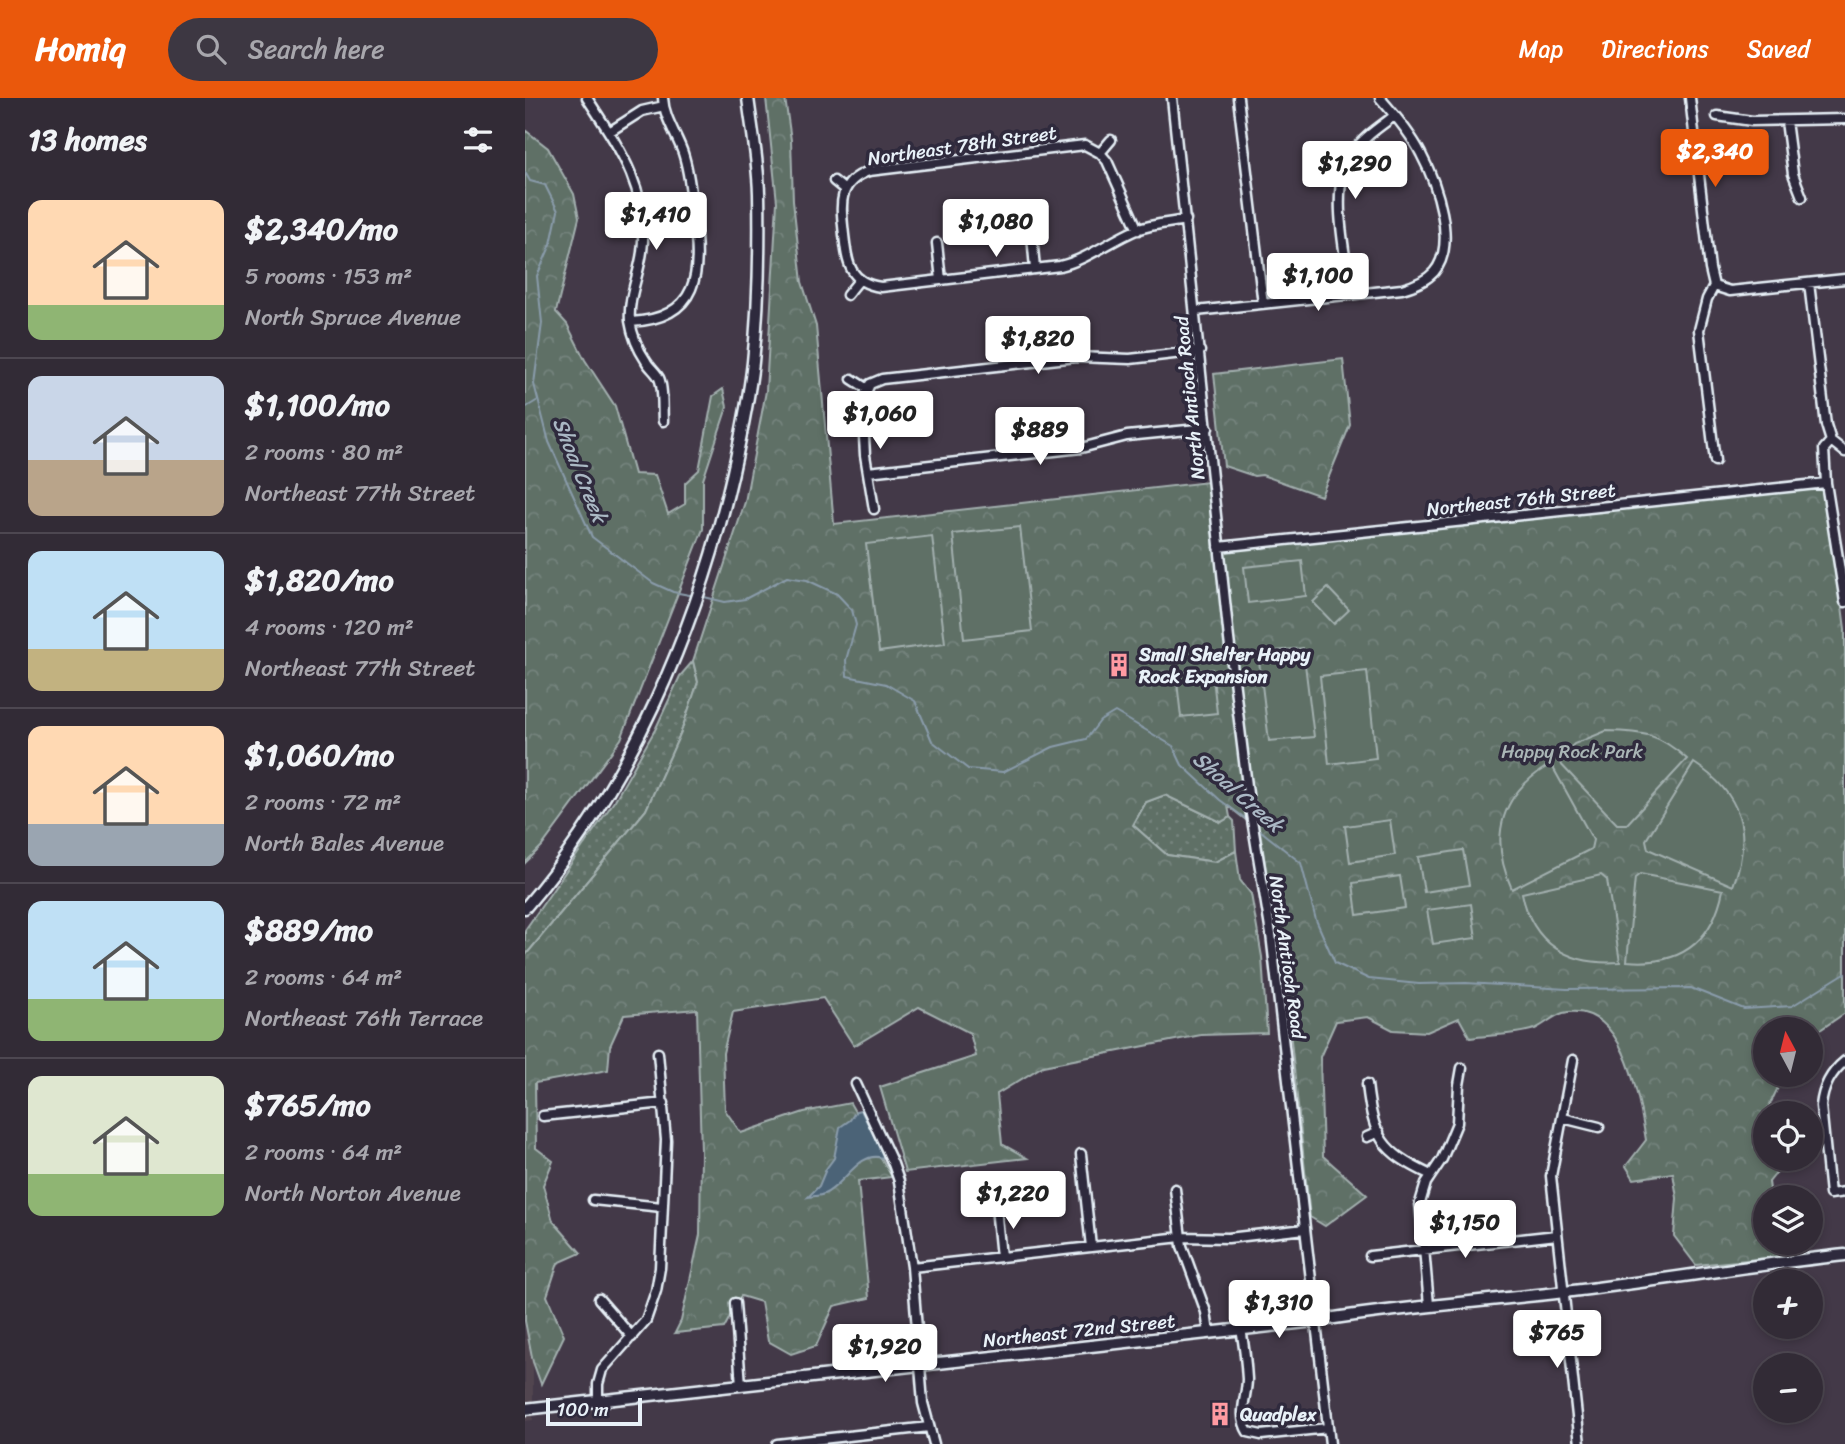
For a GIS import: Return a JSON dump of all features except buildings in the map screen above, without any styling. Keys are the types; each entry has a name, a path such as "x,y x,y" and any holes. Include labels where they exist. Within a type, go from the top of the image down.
{"main road":[{"path":"525,908 599,807 641,730 682,641 720,531 753,364 758,294 759,190 748,98"},
{"name":"Northeast 72nd Street","path":"525,1409 1315,1321 1429,1305 1564,1292 1741,1266 1845,1255"}],"street":[{"path":"587,98 629,165 643,221 642,252 630,303 631,322 637,345 659,378 663,421"},
{"name":"North Antioch Road","path":"1172,98 1219,547 1249,802 1271,934 1330,1444"},
{"path":"1238,98 1263,304"},
{"path":"1196,311 1402,289 1416,285 1434,273 1444,251 1440,203 1422,155 1380,98"},
{"path":"1690,98 1714,286 1707,299 1699,330 1715,461"},
{"path":"609,132 642,111 663,102 688,171 697,247 697,274 689,294 673,310 657,318 631,322"},
{"path":"1351,295 1340,206 1344,167 1370,133 1394,116"},
{"path":"1717,116 1752,121 1845,119"},
{"path":"1786,121 1793,174 1802,197"},
{"path":"1111,140 1101,153 1138,230"},
{"name":"Northeast 78th Street","path":"845,190 857,177 869,172 1077,145 1093,148 1101,153"},
{"path":"834,181 845,190 841,203 847,261 860,279 881,287 1071,263 1151,225 1186,220"},
{"path":"1032,235 1035,269"},
{"path":"937,243 941,280"},
{"path":"847,295 860,279"},
{"path":"1714,286 1730,291 1845,279"},
{"path":"1809,283 1826,425 1831,441 1845,452"},
{"path":"874,509 862,401 866,388 873,382 1076,357 1130,359 1200,351"},
{"path":"852,379 866,388"},
{"path":"868,472 1081,448 1127,436 1208,428"},
{"path":"1831,441 1824,449 1826,483 1845,602"},
{"name":"Northeast 76th Street","path":"1219,547 1826,483"},
{"path":"598,1401 602,1370 646,1320 656,1291 660,1268 666,1150 658,1053"},
{"path":"1573,1059 1551,1176 1580,1444"},
{"path":"1845,1061 1828,1079 1821,1106 1830,1194 1845,1192"},
{"path":"1429,1305 1420,1203 1457,1123 1462,1068"},
{"path":"856,1084 899,1181 912,1267 923,1403 934,1444"},
{"path":"1367,1084 1371,1117 1389,1151 1403,1162 1431,1175"},
{"path":"543,1116 664,1103"},
{"path":"1563,1118 1599,1127"},
{"path":"1367,1137 1379,1132"},
{"path":"1081,1154 1091,1247"},
{"path":"1175,1189 1181,1237 1206,1312 1209,1333"},
{"path":"593,1200 662,1207"},
{"path":"996,1207 1002,1257"},
{"path":"912,1267 1181,1237 1228,1238 1305,1229"},
{"path":"1370,1256 1557,1234"},
{"path":"599,1299 632,1337"},
{"path":"735,1303 741,1385"},
{"path":"1241,1329 1247,1381 1242,1413 1243,1425 1248,1432 1261,1435 1328,1428"},
{"path":"777,1444 929,1427"}],"shaded area":[{"path":"525,1321 533,1362 533,1420 525,1421"}],"green space":[{"name":"Happy Rock Park","path":"766,98 785,98 791,140 793,201 802,282 816,326 834,524 1208,482 1214,551 1826,483 1845,629 1845,1013 1823,1028 1823,1017 1753,1017 1753,1087 1778,1087 1772,1101 1753,1101 1753,1171 1777,1172 1769,1185 1753,1185 1753,1255 1778,1257 1696,1265 1674,1236 1677,1198 1673,1173 1634,1179 1626,1166 1646,1140 1633,1079 1615,1037 1601,1022 1584,1013 1563,1013 1527,1031 1470,1038 1459,1018 1427,1032 1393,1030 1368,1017 1336,1021 1320,1057 1323,1156 1367,1195 1325,1226 1310,1217 1288,1013 1260,831 1228,806 1230,817 1221,822 1165,795 1146,802 1133,825 1167,855 1215,862 1236,851 1240,880 1251,894 1262,957 1267,1033 1201,1035 1043,1066 997,1094 1002,1144 1027,1158 905,1172 880,1087 976,1056 970,1033 919,1007 854,1046 823,998 733,1012 723,1053 725,1110 741,1133 804,1112 850,1103 892,1177 858,1181 869,1298 834,1306 816,1346 791,1354 768,1341 761,1302 741,1296 724,1328 675,1333 681,1321 700,1235 701,1152 697,1009 624,1015 610,1046 608,1070 535,1083 536,1148 553,1161 543,1185 553,1221 581,1253 558,1263 547,1296 564,1336 541,1384 533,1362 525,1321 525,956 646,810 681,732 698,682 693,661 745,502 766,391 777,202"},
{"path":"525,130 548,148 574,194 579,218 556,312 567,324 585,360 615,406 634,474 655,475 668,514 685,504 685,483 699,470 713,396 723,389 727,407 703,480 703,529 621,739 542,846 525,863"},
{"path":"1343,359 1350,425 1321,496 1262,475 1254,476 1224,466 1214,374"},
{"path":"1020,527 1032,631 964,639 953,534"},
{"path":"932,536 945,643 879,652 866,544"},
{"path":"1302,561 1306,596 1248,603 1244,567"},
{"path":"1328,588 1349,610 1334,624 1313,602"},
{"path":"1303,648 1314,737 1269,741 1258,653"},
{"path":"693,661 698,682 681,732 646,810 525,956 525,930 615,800 656,728 680,676"},
{"path":"1212,669 1217,713 1181,717 1176,673"},
{"path":"1367,671 1376,758 1329,764 1320,676"},
{"name":"Happy Rock Park","path":"1606,731 1631,732 1659,739 1687,759 1627,824 1617,824 1557,760 1574,744"},
{"path":"1694,763 1723,788 1739,816 1742,849 1733,886 1648,849 1646,840"},
{"path":"1551,764 1593,840 1591,849 1512,889 1501,851 1504,818 1510,802 1520,788"},
{"path":"1165,795 1221,822 1230,817 1234,821 1236,851 1215,862 1167,855 1133,825 1146,802"},
{"path":"1390,820 1395,855 1350,862 1345,826"},
{"path":"1463,850 1469,885 1424,892 1418,857"},
{"path":"1640,874 1723,890 1711,924 1702,937 1678,955 1646,962 1627,961 1635,878"},
{"path":"1601,875 1607,880 1620,962 1585,960 1556,948 1534,926 1522,893"},
{"path":"1400,876 1405,908 1357,915 1353,883"},
{"path":"1471,904 1476,938 1433,944 1427,910"}],"water":[{"path":"861,1110 884,1156 866,1159 831,1190 822,1195 808,1197 819,1186 834,1158 840,1127 850,1120 856,1111"}],"waterway":[{"name":"Shoal Creek","path":"525,172 530,181 545,185 558,211 551,244 537,276 542,323 534,384 549,442 592,537 653,583 673,592 695,596"},
{"path":"525,408 538,400"},
{"name":"Shoal Creek","path":"700,596 725,602 745,599 787,577 807,580 837,594 852,610 856,625 846,660 847,676 886,684 915,701 932,741 968,769 1003,772 1053,747 1086,739 1100,721 1115,712 1173,746 1182,765 1220,800 1249,821"},
{"name":"Shoal Creek","path":"1256,827 1301,863 1316,920 1335,963 1369,979 1419,984 1466,983 1567,989 1691,988 1744,1009 1792,1006 1845,973"}],"place":[{"name":"Small Shelter Happy Rock Expansion","path":"1119,665"},
{"name":"Quadplex","path":"1220,1414"}]}
